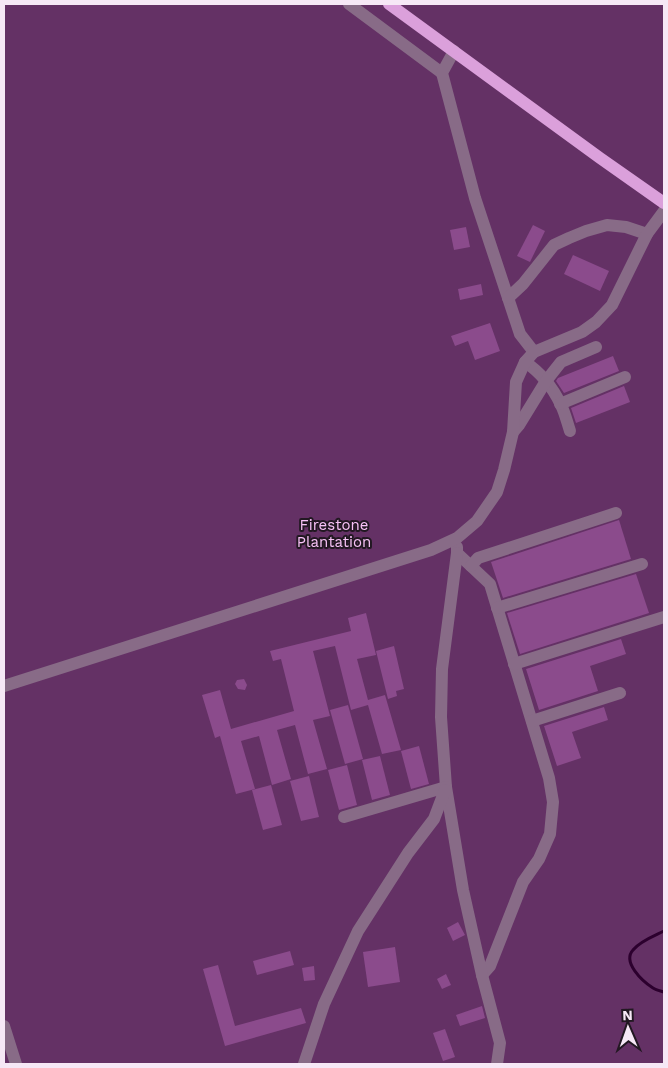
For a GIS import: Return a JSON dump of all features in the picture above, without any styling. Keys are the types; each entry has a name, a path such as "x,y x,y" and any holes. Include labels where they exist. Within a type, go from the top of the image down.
{"main road":[{"path":"389,4 664,203"}],"street":[{"path":"349,4 442,73 475,198 520,334 534,352"},
{"path":"442,73 454,51"},
{"path":"4,686 431,550 457,538 477,521 497,492 512,432 516,382 525,362 534,352 582,332 596,322 612,306 647,234 664,211"},
{"path":"508,298 523,284 554,245 569,238 586,231 607,226 626,227 647,234"},
{"path":"512,432 519,425 546,381 561,362 596,347"},
{"path":"525,362 533,367 546,381 560,404 570,431"},
{"path":"560,404 625,376"},
{"path":"471,566 478,558 616,513"},
{"path":"457,538 457,553 442,669 441,717 446,787 463,890 500,1043 497,1064"},
{"path":"457,553 490,584 549,778 553,802 550,834 539,859 523,882 490,966 482,974"},
{"path":"497,608 642,564"},
{"path":"514,664 664,617"},
{"path":"532,721 620,693"},
{"path":"344,817 446,787"},
{"path":"304,1064 324,1004 358,931 408,854 434,819 446,787"},
{"path":"4,1026 16,1064"}],"green space":[{"name":"Firestone Plantation","path":"4,4 664,4 664,1064 4,1064"}],"building":[{"path":"533,225 545,231 530,262 517,256"},
{"path":"466,227 470,247 454,250 450,230"},
{"path":"573,255 609,271 600,291 564,274"},
{"path":"481,284 483,295 460,300 458,289"},
{"path":"490,323 500,351 475,360 468,341 455,346 451,336"},
{"path":"613,356 619,371 564,393 556,381 558,378"},
{"path":"624,386 630,402 576,423 571,408"},
{"path":"619,520 631,559 503,598 491,562"},
{"path":"636,574 649,613 520,654 507,613"},
{"path":"366,613 376,655 357,659 368,700 385,695 401,750 382,754 368,705 351,710 335,646 313,651 330,716 313,720 327,769 308,774 295,725 277,730 291,779 272,785 259,736 241,741 255,789 236,794 220,736 215,738 202,695 220,690 231,729 294,711 281,659 273,661 270,651 351,631 348,618"},
{"path":"621,639 626,654 590,666 598,691 539,710 526,669"},
{"path":"394,646 404,689 396,691 397,696 388,699 376,651"},
{"path":"244,679 247,685 245,690 238,689 235,684 237,680"},
{"path":"348,705 363,759 345,764 330,710"},
{"path":"604,707 608,720 572,732 581,758 557,766 544,726"},
{"path":"419,746 429,784 411,789 401,751"},
{"path":"380,756 390,795 372,800 362,760"},
{"path":"347,765 357,805 339,810 328,770"},
{"path":"309,776 319,817 301,821 290,781"},
{"path":"271,785 282,825 263,830 252,790"},
{"path":"458,922 465,935 453,941 447,928"},
{"path":"395,947 400,982 368,987 363,952"},
{"path":"290,951 294,965 257,975 253,961"},
{"path":"218,965 235,1026 301,1008 306,1023 225,1046 203,969"},
{"path":"314,966 315,980 304,981 302,968"},
{"path":"446,974 451,985 442,989 437,979"},
{"path":"482,1006 485,1018 460,1026 456,1015"},
{"path":"445,1029 455,1057 443,1061 433,1033"}],"waterway":[{"path":"664,931 639,944 630,955 635,971 644,981 654,989 664,992"}]}
